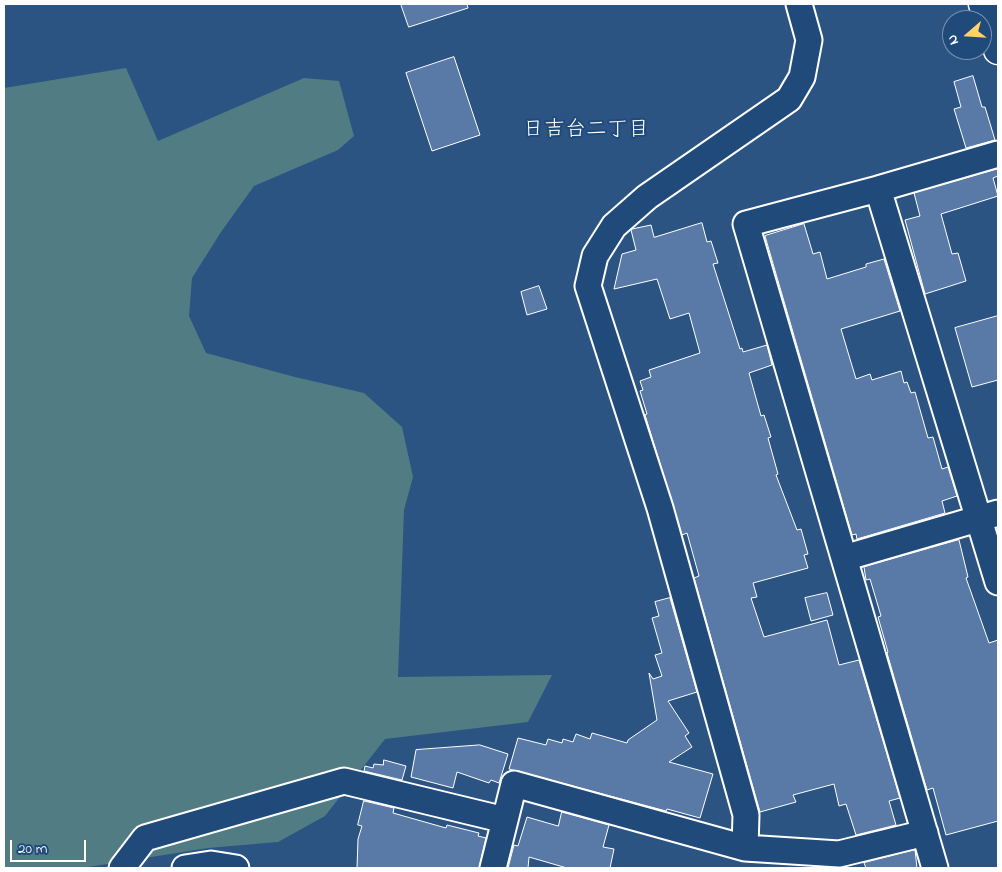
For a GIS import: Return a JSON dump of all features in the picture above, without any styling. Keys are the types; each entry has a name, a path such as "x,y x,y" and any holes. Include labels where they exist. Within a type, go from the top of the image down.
{"street":[{"path":"745,848 746,815 730,757 660,508 588,286 595,256 614,226 647,197 788,99 802,77 809,40 799,4"},
{"path":"983,4 998,50"},
{"path":"935,868 746,224 878,189 998,154"},
{"path":"878,189 989,516 998,582"},
{"path":"844,558 989,516"},
{"path":"122,868 145,838 344,781 505,820"},
{"path":"493,868 514,784 745,848 839,854 925,833"},
{"path":"185,868 210,864 236,868"}],"green space":[{"path":"126,68 158,141 304,78 339,81 354,136 338,150 254,186 221,232 192,278 189,316 206,353 364,393 402,427 413,477 404,510 398,677 552,675 528,722 385,739 325,816 278,842 208,848 82,868 4,868 4,88"}],"building":[{"path":"401,4 467,4 468,8 409,27"},
{"path":"454,57 480,135 432,151 406,73"},
{"path":"973,76 982,107 985,107 995,140 966,148 954,109 961,107 954,82"},
{"path":"998,169 998,176 993,178 998,196 941,214 952,254 958,253 966,281 925,294 905,220 920,216 914,193"},
{"path":"702,223 707,242 711,241 718,263 713,264 740,349 742,348 743,352 767,345 772,365 749,373 761,416 764,415 771,437 768,438 778,474 776,475 797,530 801,529 808,554 804,555 808,568 753,583 757,597 751,598 764,637 827,620 839,665 859,660 900,798 889,801 896,825 856,835 846,804 839,806 834,784 793,795 796,802 760,812 694,578 699,576 687,533 682,535 645,415 647,414 640,391 643,390 640,381 651,377 649,370 700,353 689,313 670,319 657,279 614,289 622,254 636,250 632,229 651,225 654,237"},
{"path":"804,224 813,254 820,252 827,279 866,267 866,264 884,259 900,311 841,329 856,379 870,374 872,380 901,371 904,383 907,382 911,393 915,392 928,438 933,437 942,469 948,467 957,496 942,501 945,513 857,539 856,534 852,535 765,236"},
{"path":"539,286 547,309 527,315 521,292"},
{"path":"998,316 998,380 972,387 955,328"},
{"path":"959,540 968,577 966,578 989,643 998,640 998,821 946,835 933,788 927,790 887,653 878,617 881,616 870,579 866,580 864,567"},
{"path":"827,593 833,615 811,621 805,598"},
{"path":"670,598 697,692 668,701 689,733 685,736 692,747 669,762 713,774 700,818 667,809 666,811 509,769 518,738 546,745 548,739 562,743 563,739 573,742 576,734 590,739 592,733 627,743 628,740 657,720 649,673 653,679 662,676 655,655 662,653 652,618 659,616 655,602"},
{"path":"480,745 508,754 499,783 491,780 489,783 457,772 453,788 411,777 416,750"},
{"path":"384,760 406,766 402,780 364,771 365,766 373,768 374,764 383,765"},
{"path":"364,801 394,808 393,813 446,828 447,825 479,833 478,836 486,838 479,868 357,868 358,839 362,826 358,825"},
{"path":"562,812 609,825 603,847 614,849 610,868 567,868 529,857 528,868 508,868 514,845 518,846 527,817 558,826"},
{"path":"915,850 917,868 866,868 864,863"}],"district":[{"name":"日吉台二丁目","path":"586,132"}]}
